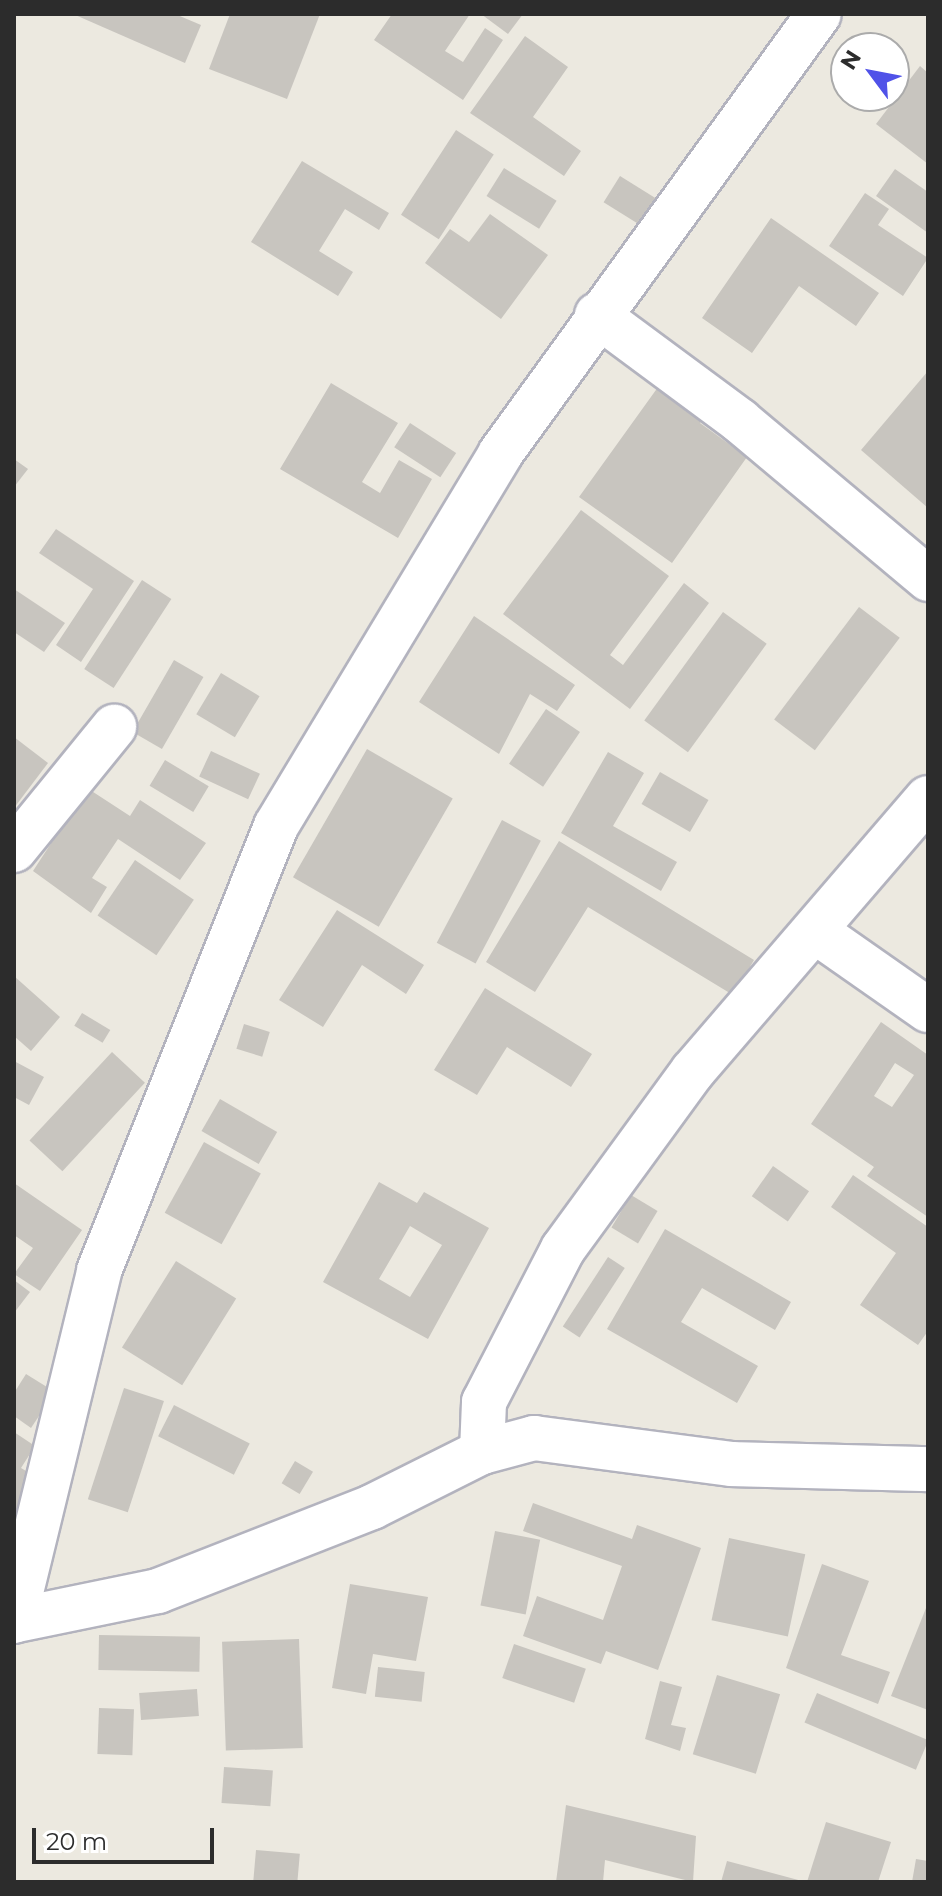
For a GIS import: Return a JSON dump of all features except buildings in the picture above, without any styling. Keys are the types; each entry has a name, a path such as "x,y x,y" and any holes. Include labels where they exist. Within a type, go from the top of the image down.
{"street":[{"path":"819,14 597,315 500,454 276,826 99,1271 15,1620 158,1591 372,1507 482,1452 534,1438 732,1464 928,1469"},
{"path":"597,315 740,421 928,579"},
{"path":"14,850 114,727"},
{"path":"482,1452 489,1389 563,1249 693,1071 928,798"},
{"path":"815,931 928,1010"}]}
